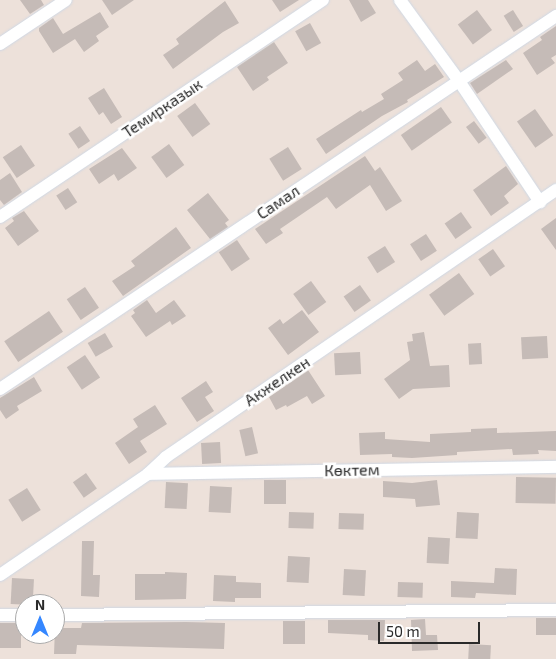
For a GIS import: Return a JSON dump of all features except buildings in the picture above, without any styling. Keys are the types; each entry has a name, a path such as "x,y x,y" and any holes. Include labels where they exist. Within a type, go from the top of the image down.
{"street":[{"path":"0,44 66,0"},
{"name":"Темирказык","path":"0,216 323,0"},
{"path":"400,0 459,81 540,202"},
{"name":"Самал","path":"0,388 556,16"},
{"name":"Акжелкен","path":"0,575 148,474 166,457 556,190"},
{"name":"Көктем","path":"148,474 556,467"},
{"path":"65,614 556,610"},
{"path":"0,615 15,615"}]}
